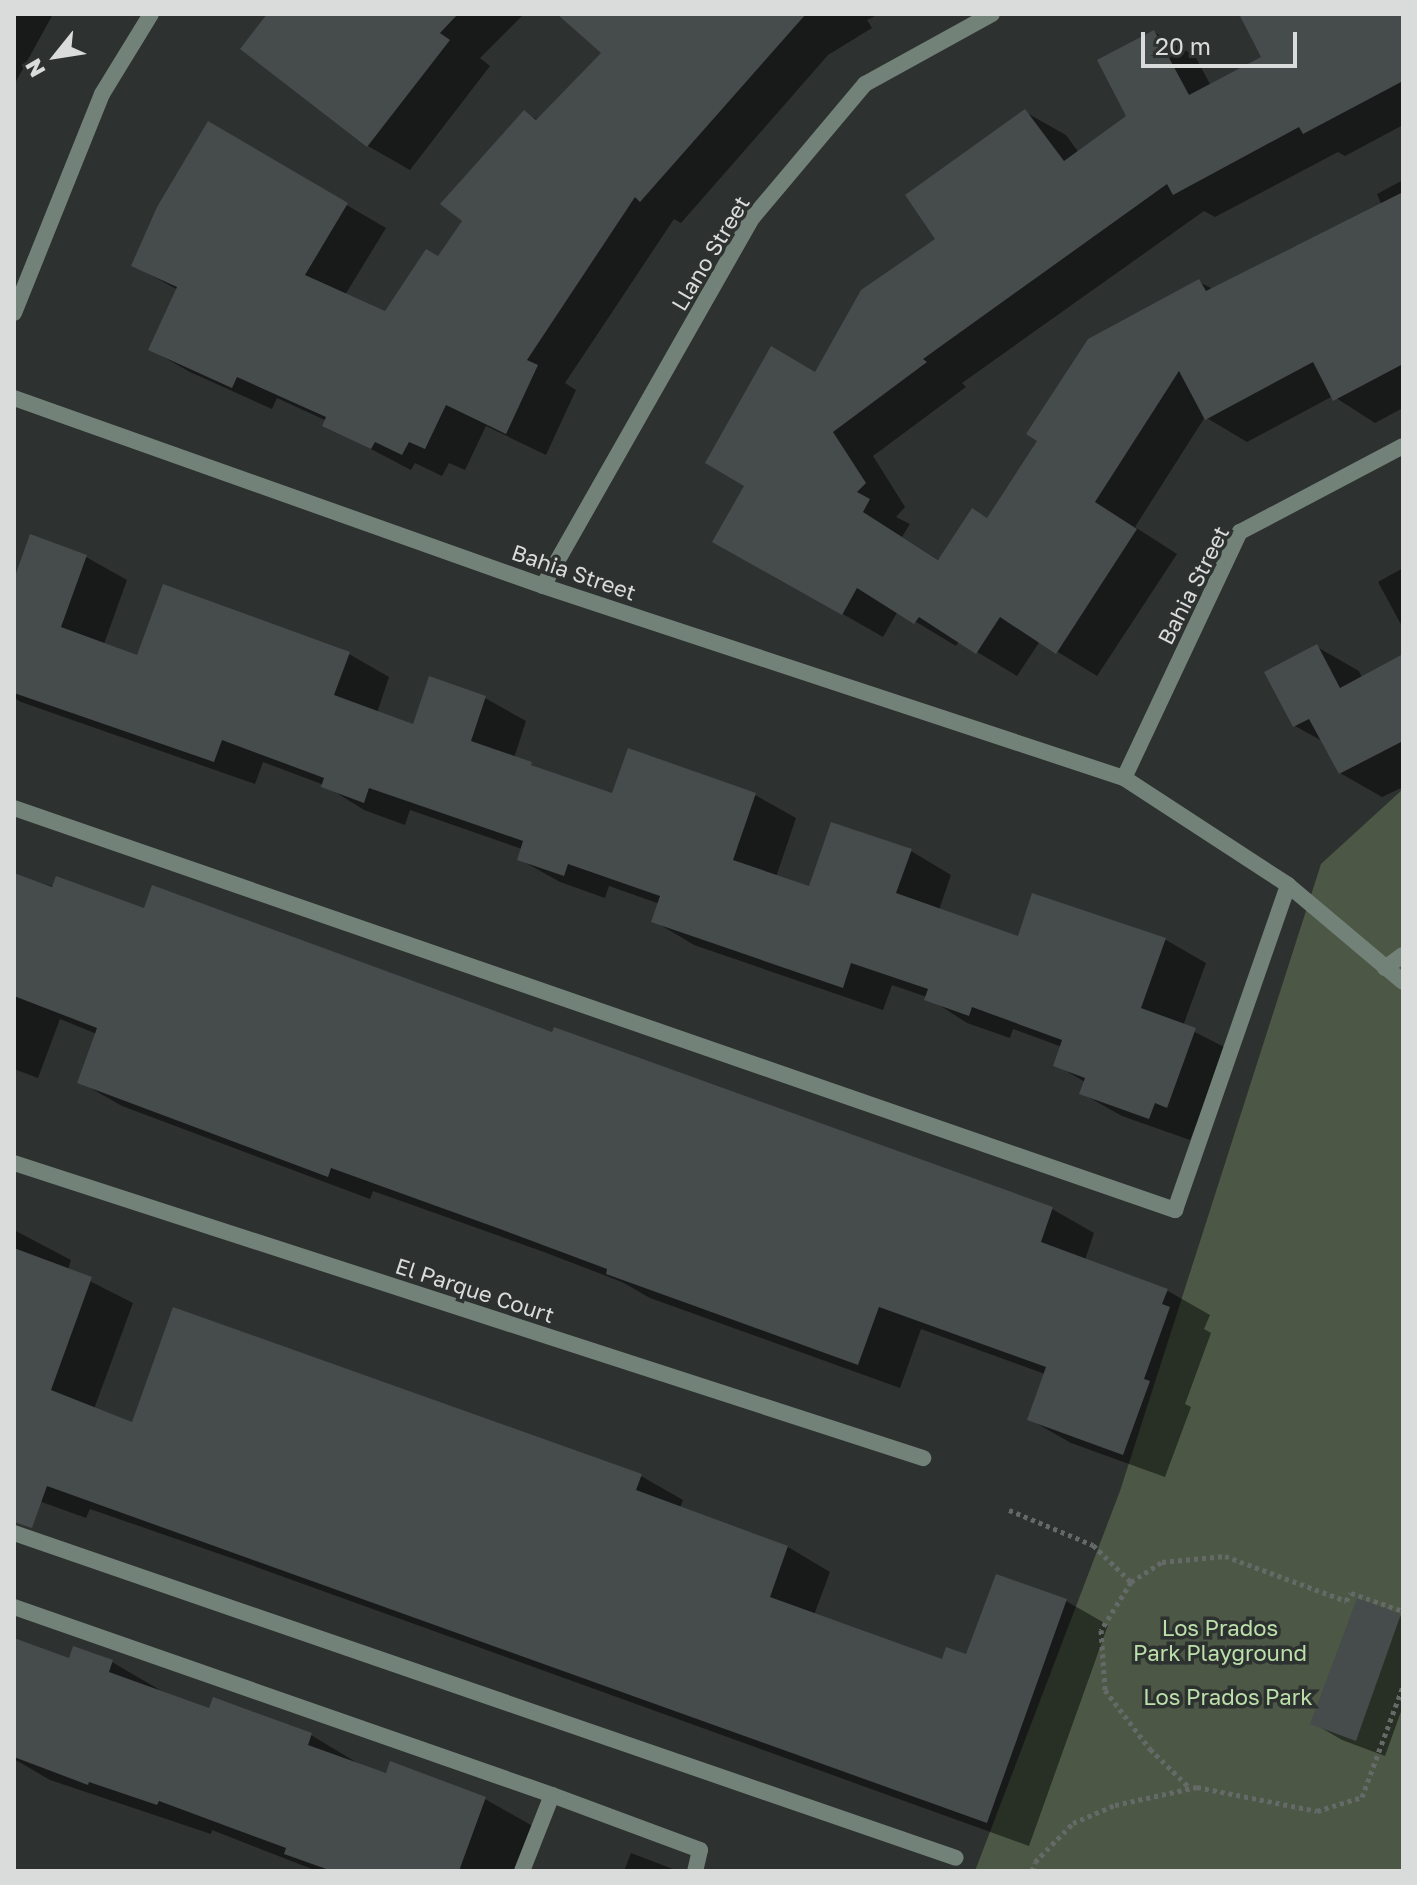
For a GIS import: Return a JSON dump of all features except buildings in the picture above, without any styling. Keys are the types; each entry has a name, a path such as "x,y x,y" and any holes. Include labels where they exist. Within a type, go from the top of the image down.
{"street":[{"path":"14,313 102,94 151,14"},
{"name":"Llano Street","path":"543,586 753,217 865,84 992,14"},
{"name":"Bahia Street","path":"14,398 543,586 1124,778 1288,885 1403,982"},
{"name":"Bahia Street","path":"1124,778 1240,532 1403,446"},
{"path":"14,808 1175,1210 1288,885"},
{"path":"1385,968 1403,955"},
{"name":"El Parque Court","path":"14,1163 923,1458"},
{"path":"14,1533 956,1858"},
{"path":"14,1607 552,1795 700,1850 695,1871"},
{"path":"522,1871 552,1795"}],"path":[{"path":"1009,1510 1093,1545 1131,1582"},
{"path":"1190,1789 1150,1749 1105,1690 1101,1630 1131,1582 1162,1562 1225,1556 1346,1601 1351,1593 1403,1611"},
{"path":"1032,1871 1035,1862 1073,1823 1115,1805 1190,1789 1317,1811 1362,1797 1403,1686"}],"green space":[{"name":"Los Prados Park","path":"1403,789 1403,1871 975,1871 1120,1491 1321,864"}],"park label":[{"name":"Los Prados Park Playground","path":"1220,1640"}]}
